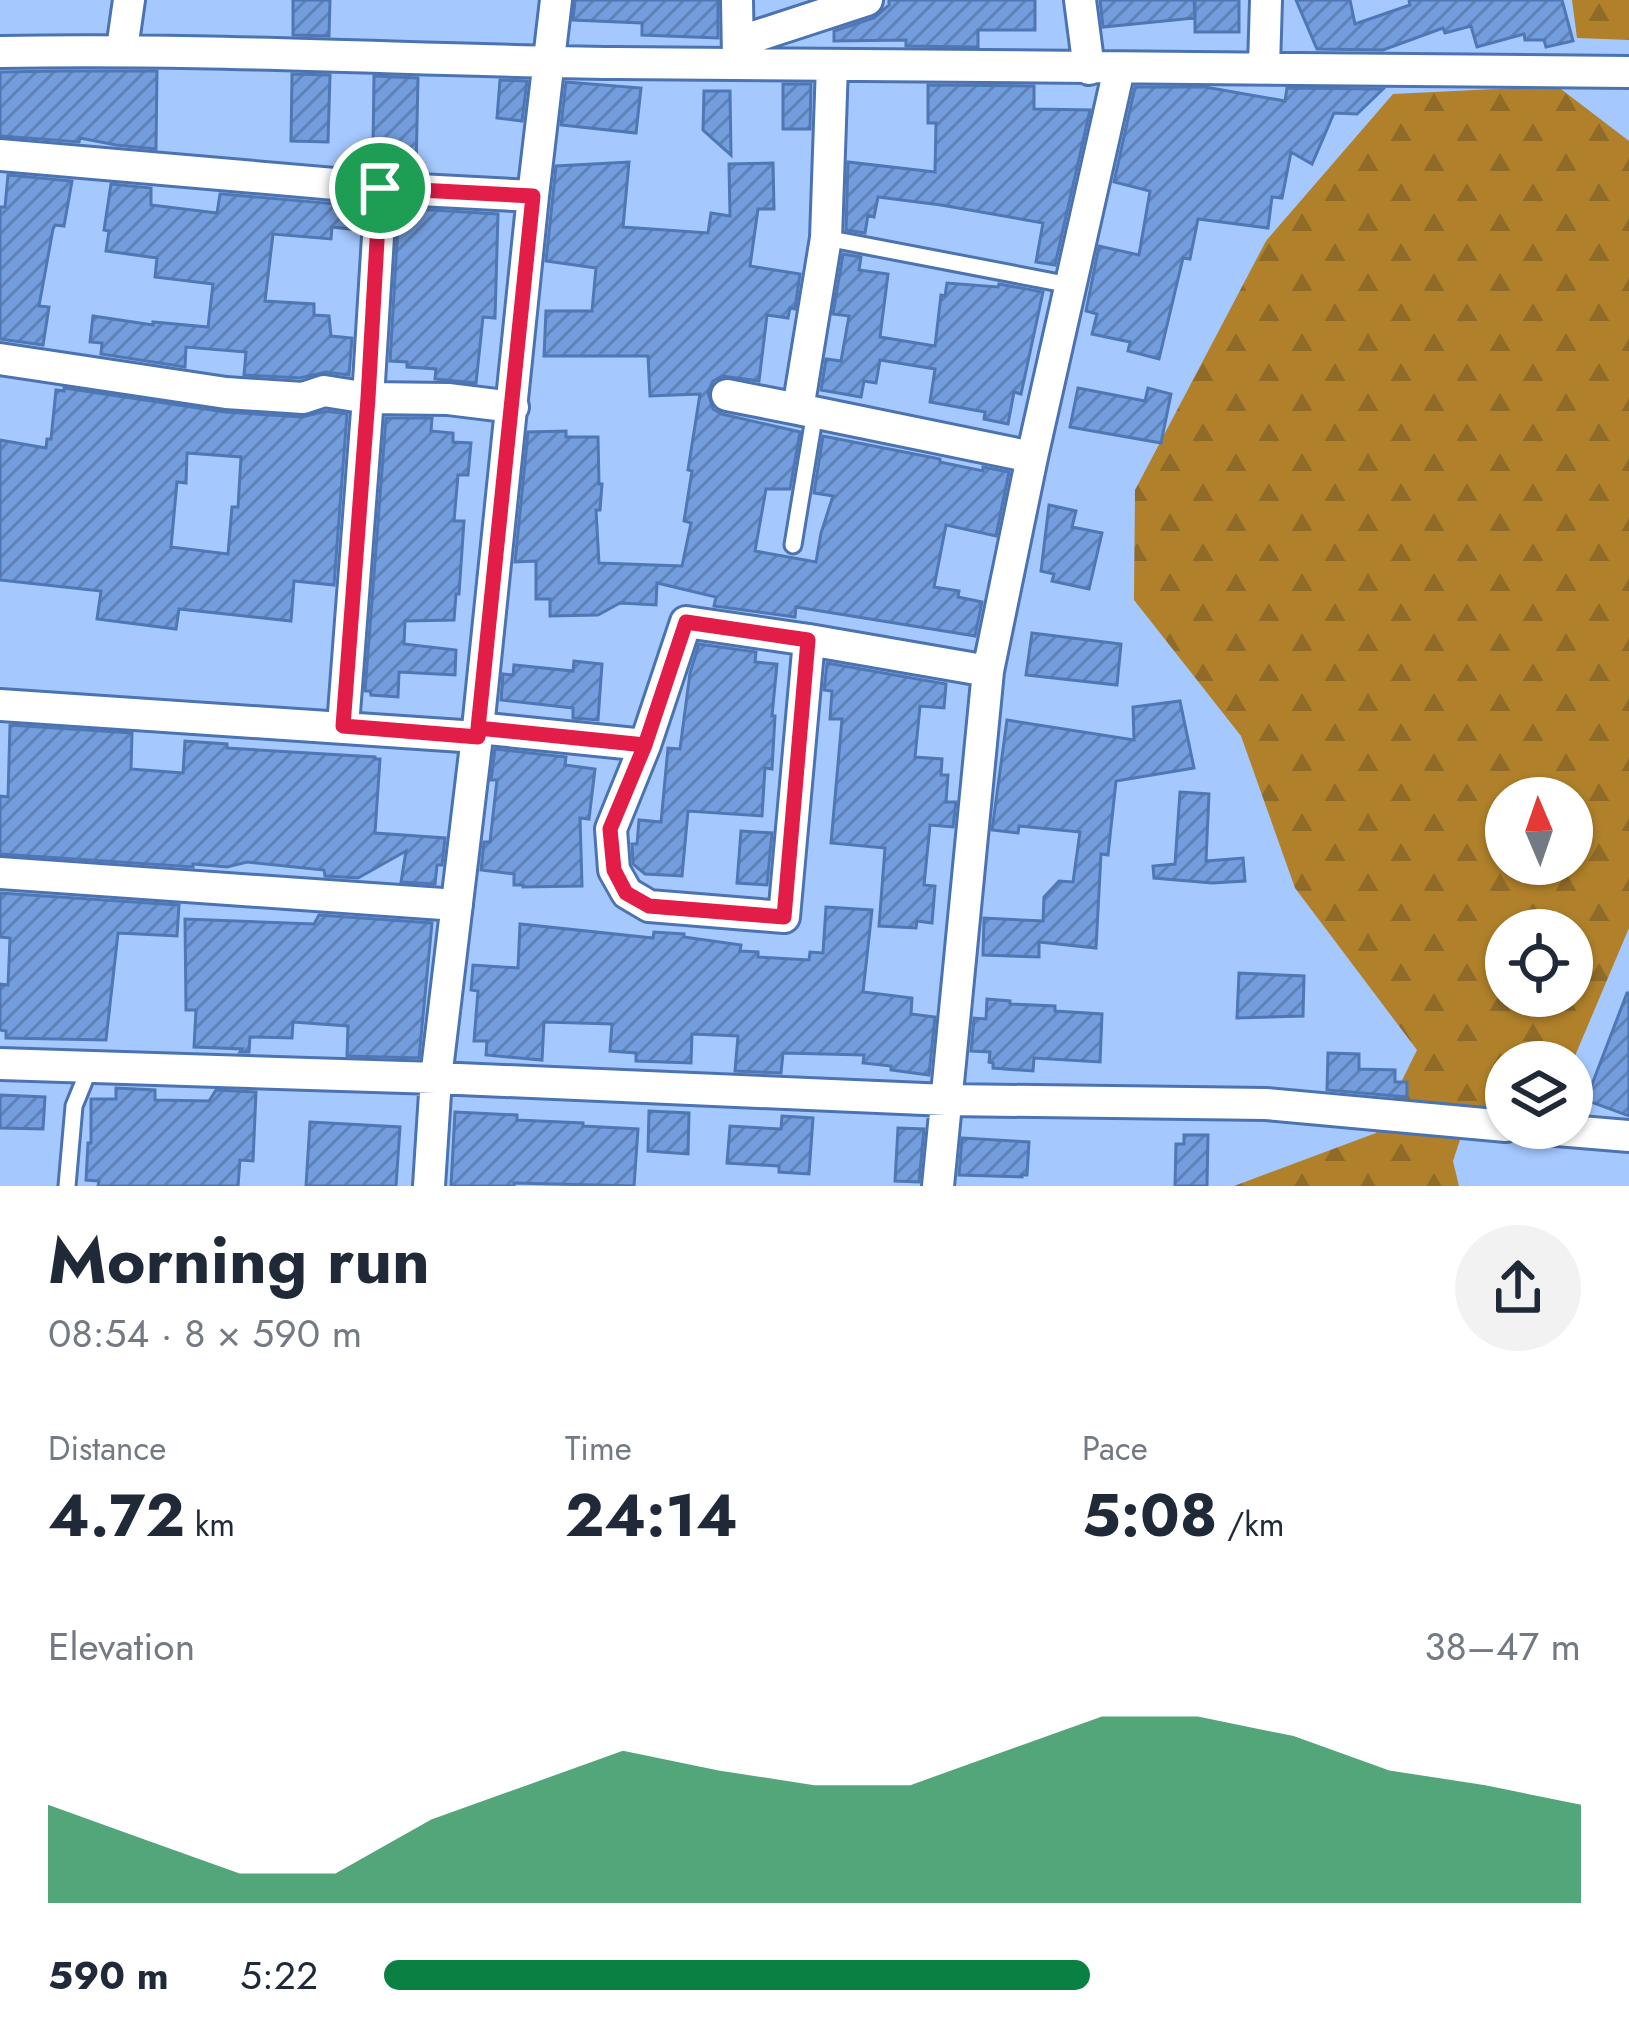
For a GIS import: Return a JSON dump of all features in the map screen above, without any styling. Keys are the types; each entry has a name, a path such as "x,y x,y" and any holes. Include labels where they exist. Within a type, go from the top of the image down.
{"street":[{"path":"122,49 129,0"},
{"path":"429,1186 436,1078 556,0"},
{"path":"737,0 738,53"},
{"path":"738,53 867,0"},
{"path":"938,1186 988,671 1070,286 1104,69 1080,0"},
{"path":"1264,66 1267,0"},
{"path":"0,52 122,49 550,62 738,53 832,65 1629,73"},
{"path":"807,411 826,238 832,65"},
{"path":"0,155 380,188 533,196"},
{"path":"343,726 380,188"},
{"path":"0,359 226,393 303,398 324,391 513,407"},
{"path":"728,395 1032,457"},
{"path":"808,640 784,917 649,906 626,893 614,870 610,829 645,745 686,622 808,640 988,671"},
{"path":"0,705 645,745"},
{"path":"0,873 457,905"},
{"path":"0,1064 946,1100 1266,1104 1485,1124"},
{"path":"1593,1133 1629,1136"}],"lane":[{"path":"826,238 1070,286"},
{"path":"793,545 807,411"},
{"path":"68,1186 74,1106 89,1069"}],"green space":[{"path":"1572,0 1629,0 1629,40 1577,38"},
{"path":"1557,86 1629,141 1629,928 1593,1013 1593,909 1485,909 1485,1017 1591,1017 1581,1041 1485,1041 1485,1118 1466,1122 1453,1161 1459,1186 1234,1186 1376,1133 1417,1050 1295,888 1241,736 1134,600 1135,490 1266,241 1393,94"}],"building":[{"path":"293,0 330,0 329,36 293,35"},
{"path":"575,0 718,0 718,38 642,35 642,23 573,20"},
{"path":"889,0 1035,0 1035,30 978,30 978,47 906,46 906,40 834,41 834,31 874,18"},
{"path":"1100,0 1194,0 1195,18 1103,27"},
{"path":"1195,0 1239,0 1239,32 1195,32"},
{"path":"1296,0 1350,0 1355,24 1410,5 1409,0 1562,0 1573,41 1546,47 1544,40 1525,40 1524,34 1477,47 1471,26 1445,33 1443,28 1383,50 1317,49"},
{"path":"157,71 156,149 80,138 79,142 0,136 0,72"},
{"path":"292,74 330,75 328,142 291,141"},
{"path":"374,76 418,78 416,170 367,167 367,147 373,147"},
{"path":"500,80 527,81 522,121 497,118"},
{"path":"566,82 641,88 636,133 561,125"},
{"path":"783,84 811,84 810,129 783,129"},
{"path":"928,85 1034,86 1034,109 1090,110 1055,265 1036,262 1043,223 941,205 878,197 865,233 846,230 848,162 935,172 936,123 928,123"},
{"path":"1135,87 1205,87 1285,101 1287,88 1383,89 1357,114 1334,113 1312,164 1291,152 1282,198 1272,197 1268,228 1198,219 1190,259 1183,258 1159,359 1128,351 1130,342 1092,334 1097,314 1086,311 1099,246 1139,255 1150,191 1114,182"},
{"path":"704,91 730,91 731,155 703,130"},
{"path":"629,162 623,227 708,233 711,213 730,216 729,164 773,163 774,209 758,209 750,266 800,274 795,309 790,308 788,318 767,315 759,381 722,376 708,392 713,409 722,414 800,432 790,489 766,489 755,551 816,562 833,496 814,493 823,436 983,471 983,467 1009,472 996,536 946,525 934,587 959,591 958,597 982,602 975,636 796,607 795,617 714,606 716,597 657,583 656,605 620,603 598,615 550,616 550,599 536,599 536,561 515,562 528,432 566,431 566,437 598,437 602,484 600,510 596,510 599,563 682,566 691,523 684,521 700,394 650,396 648,356 544,356 546,311 592,311 596,268 546,261 556,166"},
{"path":"8,175 72,181 64,226 53,229 39,306 49,307 43,345 0,339 0,207 5,207"},
{"path":"111,184 151,188 151,205 217,213 220,194 360,206 359,230 332,227 331,239 273,234 265,301 314,304 314,315 329,316 331,336 352,338 349,375 244,375 246,352 186,347 185,367 101,354 102,343 90,342 93,316 208,327 213,284 155,277 157,258 106,251"},
{"path":"399,208 498,214 495,318 483,317 476,383 435,379 436,369 390,361"},
{"path":"843,254 861,257 859,270 888,274 880,337 935,346 941,295 945,296 947,283 999,284 1043,292 1021,394 1014,392 1008,424 984,419 985,412 930,402 935,369 880,360 876,383 864,381 861,397 821,390 826,359 841,361 849,316 833,314"},
{"path":"1078,388 1145,401 1148,388 1171,394 1161,443 1070,427"},
{"path":"56,390 225,412 302,417 326,411 347,414 334,585 294,581 291,621 179,609 176,629 97,619 101,591 0,580 0,440 46,448","holes":["187,453 241,457 238,507 232,507 228,554 171,547 177,482 186,483"]},
{"path":"386,418 432,418 431,431 453,433 453,442 471,443 468,475 458,475 454,521 464,521 454,620 405,621 404,644 456,650 455,675 399,672 398,697 365,691"},
{"path":"1049,505 1076,511 1072,527 1102,533 1089,589 1052,581 1054,574 1041,571"},
{"path":"1032,633 1121,644 1117,685 1026,675"},
{"path":"699,644 756,652 755,662 777,664 772,769 765,768 762,816 688,811 682,876 645,874 633,864 632,844 637,844 639,820 661,822 668,748 680,749 690,673"},
{"path":"574,661 602,664 598,720 573,718 573,708 501,700 503,674 513,675 514,665 573,671"},
{"path":"827,663 946,684 944,708 920,706 915,757 942,759 941,775 948,775 946,802 956,802 953,827 930,825 924,885 935,886 932,923 917,921 916,928 879,926 885,848 831,843 842,719 830,719 832,691 824,690"},
{"path":"1180,701 1194,768 1116,781 1108,855 1101,854 1096,948 1039,942 1039,957 983,955 984,918 1043,921 1044,897 1059,881 1073,882 1080,832 1019,826 1018,833 992,830 1007,720 1134,740 1133,707"},
{"path":"10,725 132,733 131,769 183,773 185,741 375,757 380,759 375,833 445,838 442,865 437,865 435,884 401,882 406,851 358,878 247,862 193,867 0,854 0,796 8,797"},
{"path":"495,749 566,757 565,765 595,769 589,819 580,818 582,886 523,887 514,885 514,874 481,870 484,842 490,842 497,780 491,780"},
{"path":"1180,792 1209,794 1206,861 1243,858 1245,881 1154,878 1153,866 1175,864"},
{"path":"741,831 772,833 767,885 737,883"},
{"path":"0,893 179,905 177,936 118,933 106,1040 6,1038 6,1031 0,1030 0,984 8,985 10,938 0,937"},
{"path":"826,907 872,910 863,992 912,998 911,1014 935,1017 929,1075 863,1063 864,1055 783,1053 781,1073 735,1071 738,1036 692,1034 691,1063 636,1061 636,1053 610,1051 612,1024 544,1022 542,1060 486,1055 487,1041 474,1041 478,991 471,990 473,965 518,968 520,924 653,938 654,932 684,934 741,945 740,951 758,952 758,957 809,960 810,952 823,953"},
{"path":"319,915 432,923 419,1058 347,1056 348,1026 293,1022 292,1038 250,1037 249,1052 194,1047 196,1010 186,1010 185,919 314,924"},
{"path":"1239,973 1304,976 1303,1016 1237,1018"},
{"path":"1629,993 1629,1116 1593,1103 1593,1082"},
{"path":"987,999 1102,1014 1100,1062 1034,1058 1033,1071 993,1068 990,1052 971,1051 974,1018 986,1019"},
{"path":"1328,1053 1359,1054 1359,1069 1395,1070 1395,1082 1407,1082 1407,1097 1327,1090"},
{"path":"116,1088 155,1090 155,1100 209,1101 216,1090 256,1092 253,1161 240,1160 238,1186 98,1186 99,1181 86,1180 91,1099 116,1099"},
{"path":"0,1095 45,1097 43,1129 0,1128"},
{"path":"649,1111 689,1113 688,1154 648,1151"},
{"path":"455,1112 638,1129 634,1186 451,1186"},
{"path":"782,1116 813,1118 809,1174 779,1172 779,1166 727,1163 730,1126 781,1129"},
{"path":"310,1122 400,1127 396,1186 306,1186"},
{"path":"898,1128 924,1129 919,1182 895,1181"},
{"path":"1184,1135 1208,1135 1207,1186 1175,1186 1176,1144 1184,1144"},
{"path":"962,1138 1029,1142 1027,1175 959,1175"}],"route":[{"path":"380,188 343,726 478,737 478,728 645,745 686,622 808,640 784,917 649,906 626,893 614,870 610,829 645,745 478,728 533,196 380,188"}]}
